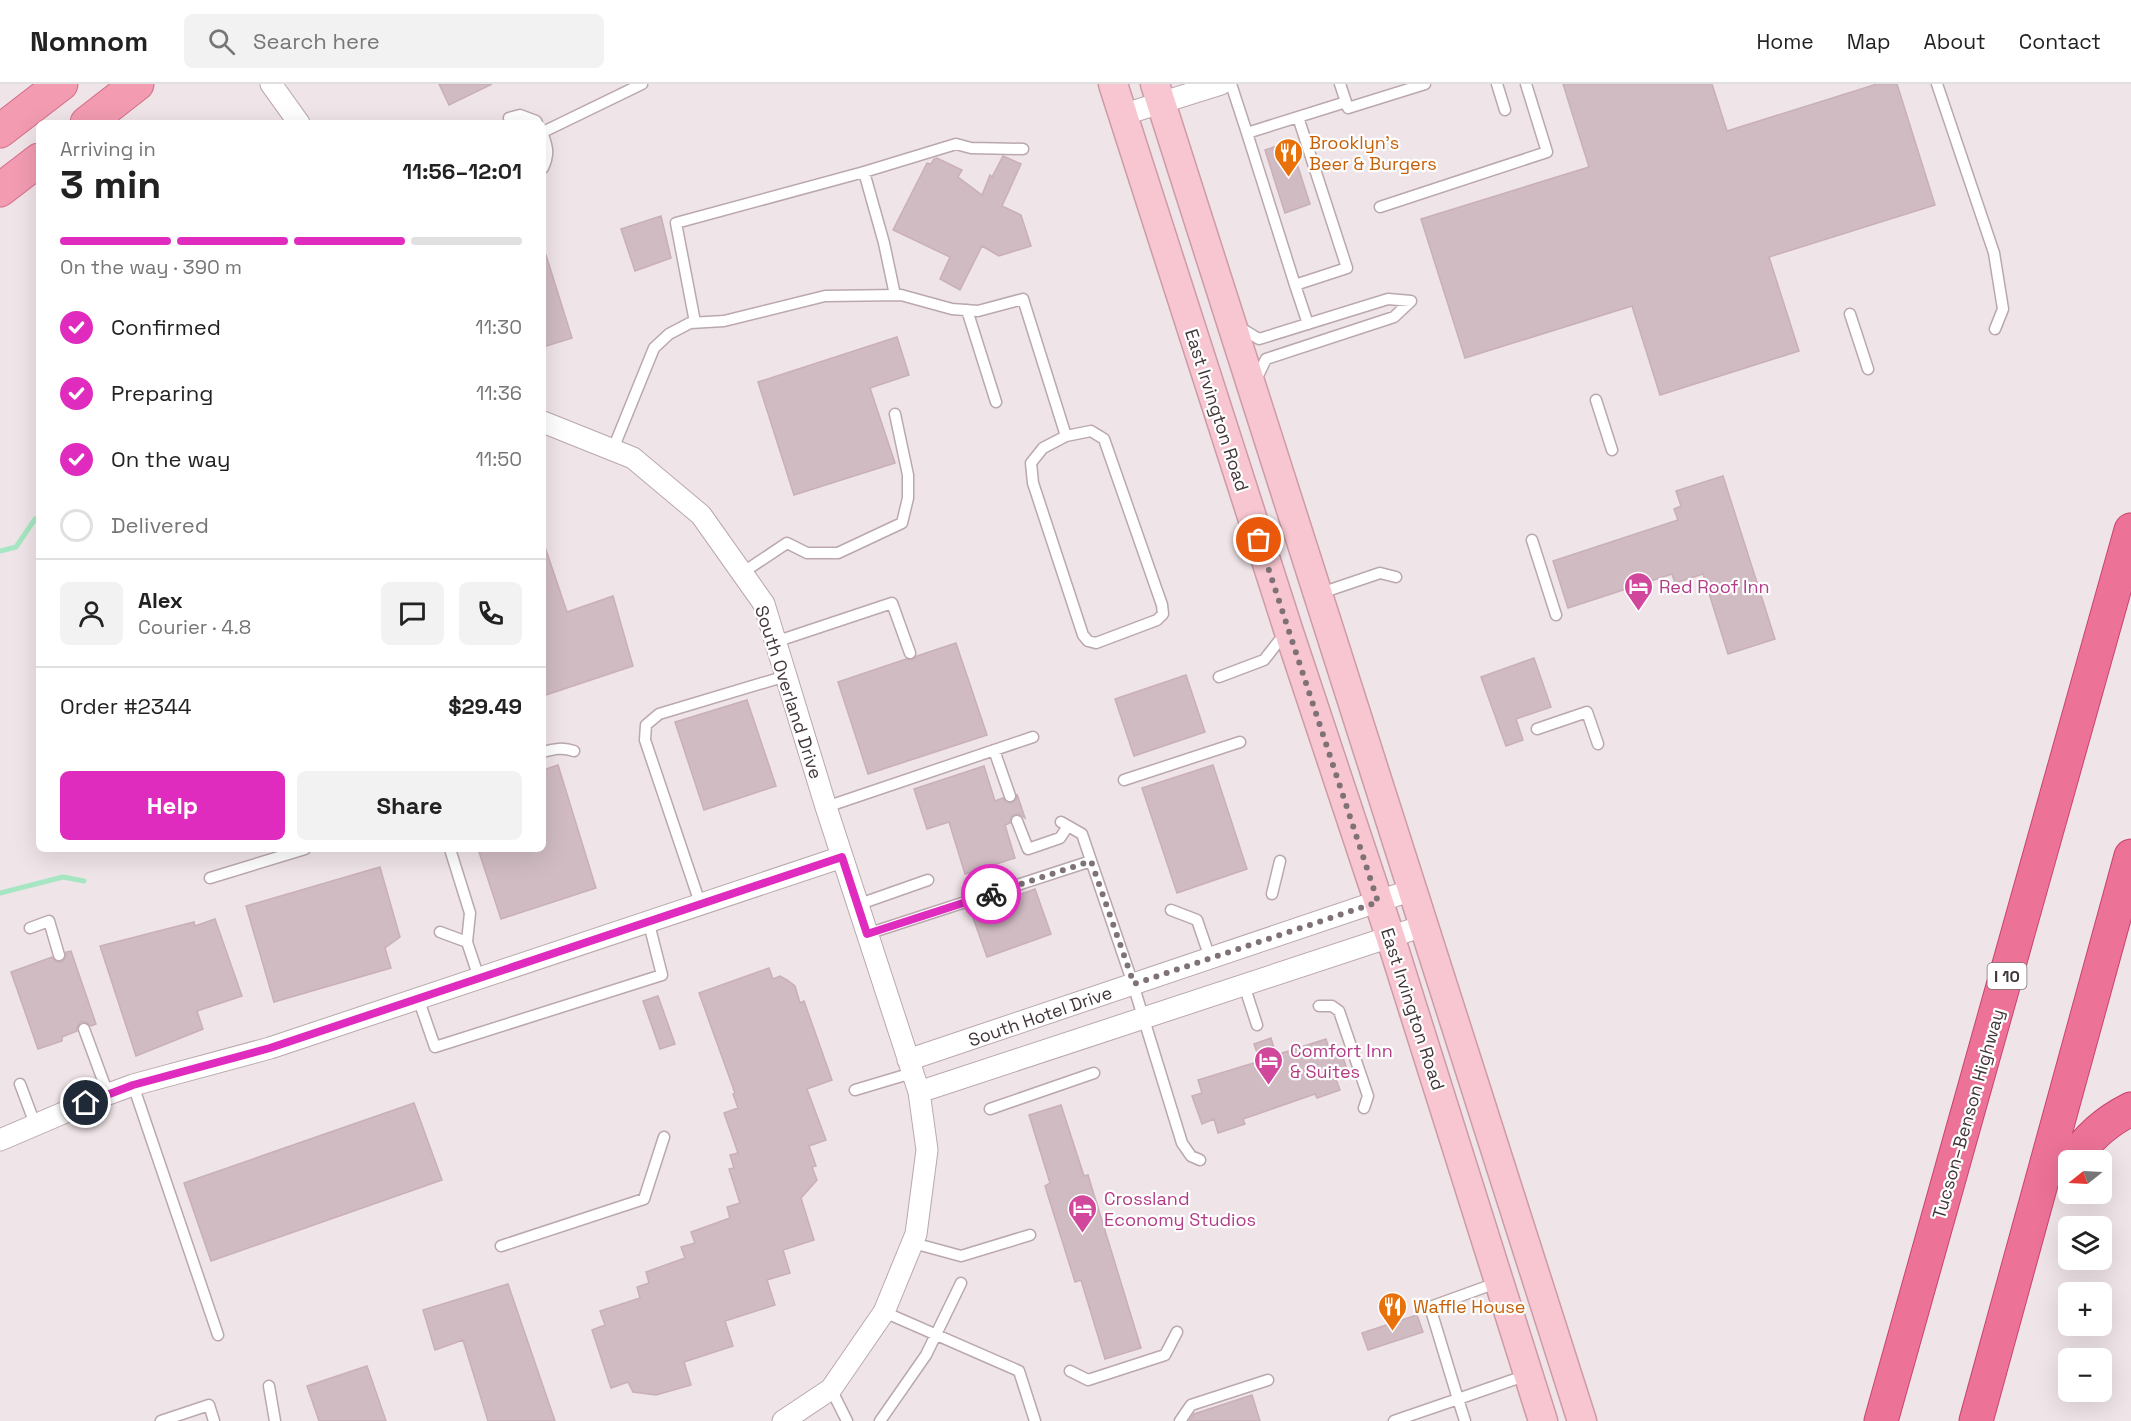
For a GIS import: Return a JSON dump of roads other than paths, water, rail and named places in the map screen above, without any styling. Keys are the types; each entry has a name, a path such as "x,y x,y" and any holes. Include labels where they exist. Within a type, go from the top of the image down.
{"highway":[{"name":"Tucson–Benson Highway","path":"1881,1421 2131,530"},
{"path":"1976,1421 2131,856"},
{"path":"2087,1017 2131,867"},
{"path":"2082,1150 2097,1132 2131,1109"},
{"path":"1989,1367 2058,1186"}],"main road":[{"path":"0,131 61,84"},
{"path":"91,120 137,84"},
{"name":"East Irvington Road","path":"1113,84 1288,629 1390,936 1543,1421"},
{"name":"East Irvington Road","path":"1158,94 1582,1421"},
{"path":"0,190 36,162"}],"street":[{"path":"271,84 297,120"},
{"path":"1122,115 1158,94 1221,84"},
{"name":"South Overland Drive","path":"546,423 633,458 701,515 764,604 857,905 913,1075 927,1150 916,1234 884,1312 831,1389"},
{"path":"0,1140 133,1085 270,1048 842,857"},
{"name":"South Hotel Drive","path":"913,1075 1057,1010 1412,890"},
{"name":"South Hotel Drive","path":"913,1075 1143,1018 1423,926"},
{"path":"913,1075 933,1063 1016,1036 1057,1010"},
{"path":"783,1421 831,1389"}],"lane":[{"path":"546,132 642,84"},
{"path":"1231,84 1308,324"},
{"path":"1340,84 1348,108 1425,84"},
{"path":"1497,84 1505,110"},
{"path":"1380,207 1547,152 1526,84"},
{"path":"1937,84 1994,253 2003,309 1995,329"},
{"path":"1247,133 1346,102"},
{"path":"509,118 520,115 533,120"},
{"path":"1295,285 1347,268 1298,117"},
{"path":"546,143 548,157 546,161"},
{"path":"695,322 676,223 864,172 956,144 971,148 1023,149"},
{"path":"864,172 884,243 895,296"},
{"path":"613,449 654,348 669,334 690,323 724,321 825,296 902,295 952,309 978,311 1023,299 1066,436"},
{"path":"1231,322 1259,339 1388,299 1411,301 1394,316 1266,359 1252,388"},
{"path":"967,310 996,402"},
{"path":"1850,314 1868,369"},
{"path":"1596,400 1612,450"},
{"path":"742,573 787,543 807,553 838,553 902,523 908,498 908,476 895,414"},
{"path":"1091,431 1104,439 1162,605 1163,614 1157,620 1096,643 1088,641 1083,635 1033,483 1031,463 1044,448 1066,436 1091,431"},
{"path":"1532,540 1556,615"},
{"path":"1318,595 1380,573 1396,577"},
{"path":"775,642 892,603 910,653"},
{"path":"1218,677 1264,660 1288,629"},
{"path":"700,903 645,740 646,724 658,714 786,676"},
{"path":"1537,729 1587,712 1598,744"},
{"path":"826,807 1033,737"},
{"path":"1124,780 1240,741"},
{"path":"546,751 567,748 574,751"},
{"path":"994,750 1010,796"},
{"path":"1017,820 1028,849 1060,838 1065,824 1082,834 1134,984 1182,1143 1191,1156 1200,1160"},
{"path":"210,878 295,852"},
{"path":"451,852 470,913 467,942 480,978"},
{"path":"867,934 1091,861"},
{"path":"1272,894 1280,861"},
{"path":"857,905 928,880"},
{"path":"1171,910 1197,920 1210,958"},
{"path":"418,998 435,1047 662,975 648,920"},
{"path":"30,928 49,921 59,955"},
{"path":"440,932 467,942"},
{"path":"1244,985 1257,1025"},
{"path":"1319,1006 1332,1006 1339,1011 1342,1017 1368,1096 1364,1108"},
{"path":"84,1029 108,1094"},
{"path":"990,1109 1094,1073"},
{"path":"855,1090 913,1075"},
{"path":"20,1084 35,1124"},
{"path":"133,1085 218,1335"},
{"path":"501,1246 644,1199 664,1137"},
{"path":"913,1243 961,1256 1030,1235"},
{"path":"1465,1421 1430,1307 1500,1282"},
{"path":"880,1421 926,1355 961,1283"},
{"path":"884,1312 1019,1371 1035,1421"},
{"path":"1070,1371 1088,1380 1165,1355 1177,1332"},
{"path":"1394,1421 1529,1375"},
{"path":"1180,1421 1191,1405 1268,1380"},
{"path":"269,1386 275,1421"},
{"path":"831,1389 847,1421"},
{"path":"161,1421 209,1405 214,1421"}],"waterway":[{"path":"0,551 16,547 36,518"},
{"path":"0,893 63,877 84,881"}],"place":[{"name":"Brooklyn's Beer & Burgers","path":"1288,178"},
{"name":"Red Roof Inn","path":"1638,612"},
{"name":"Comfort Inn & Suites","path":"1269,1086"},
{"name":"Crossland Economy Studios","path":"1083,1234"},
{"name":"Waffle House","path":"1392,1332"}]}
